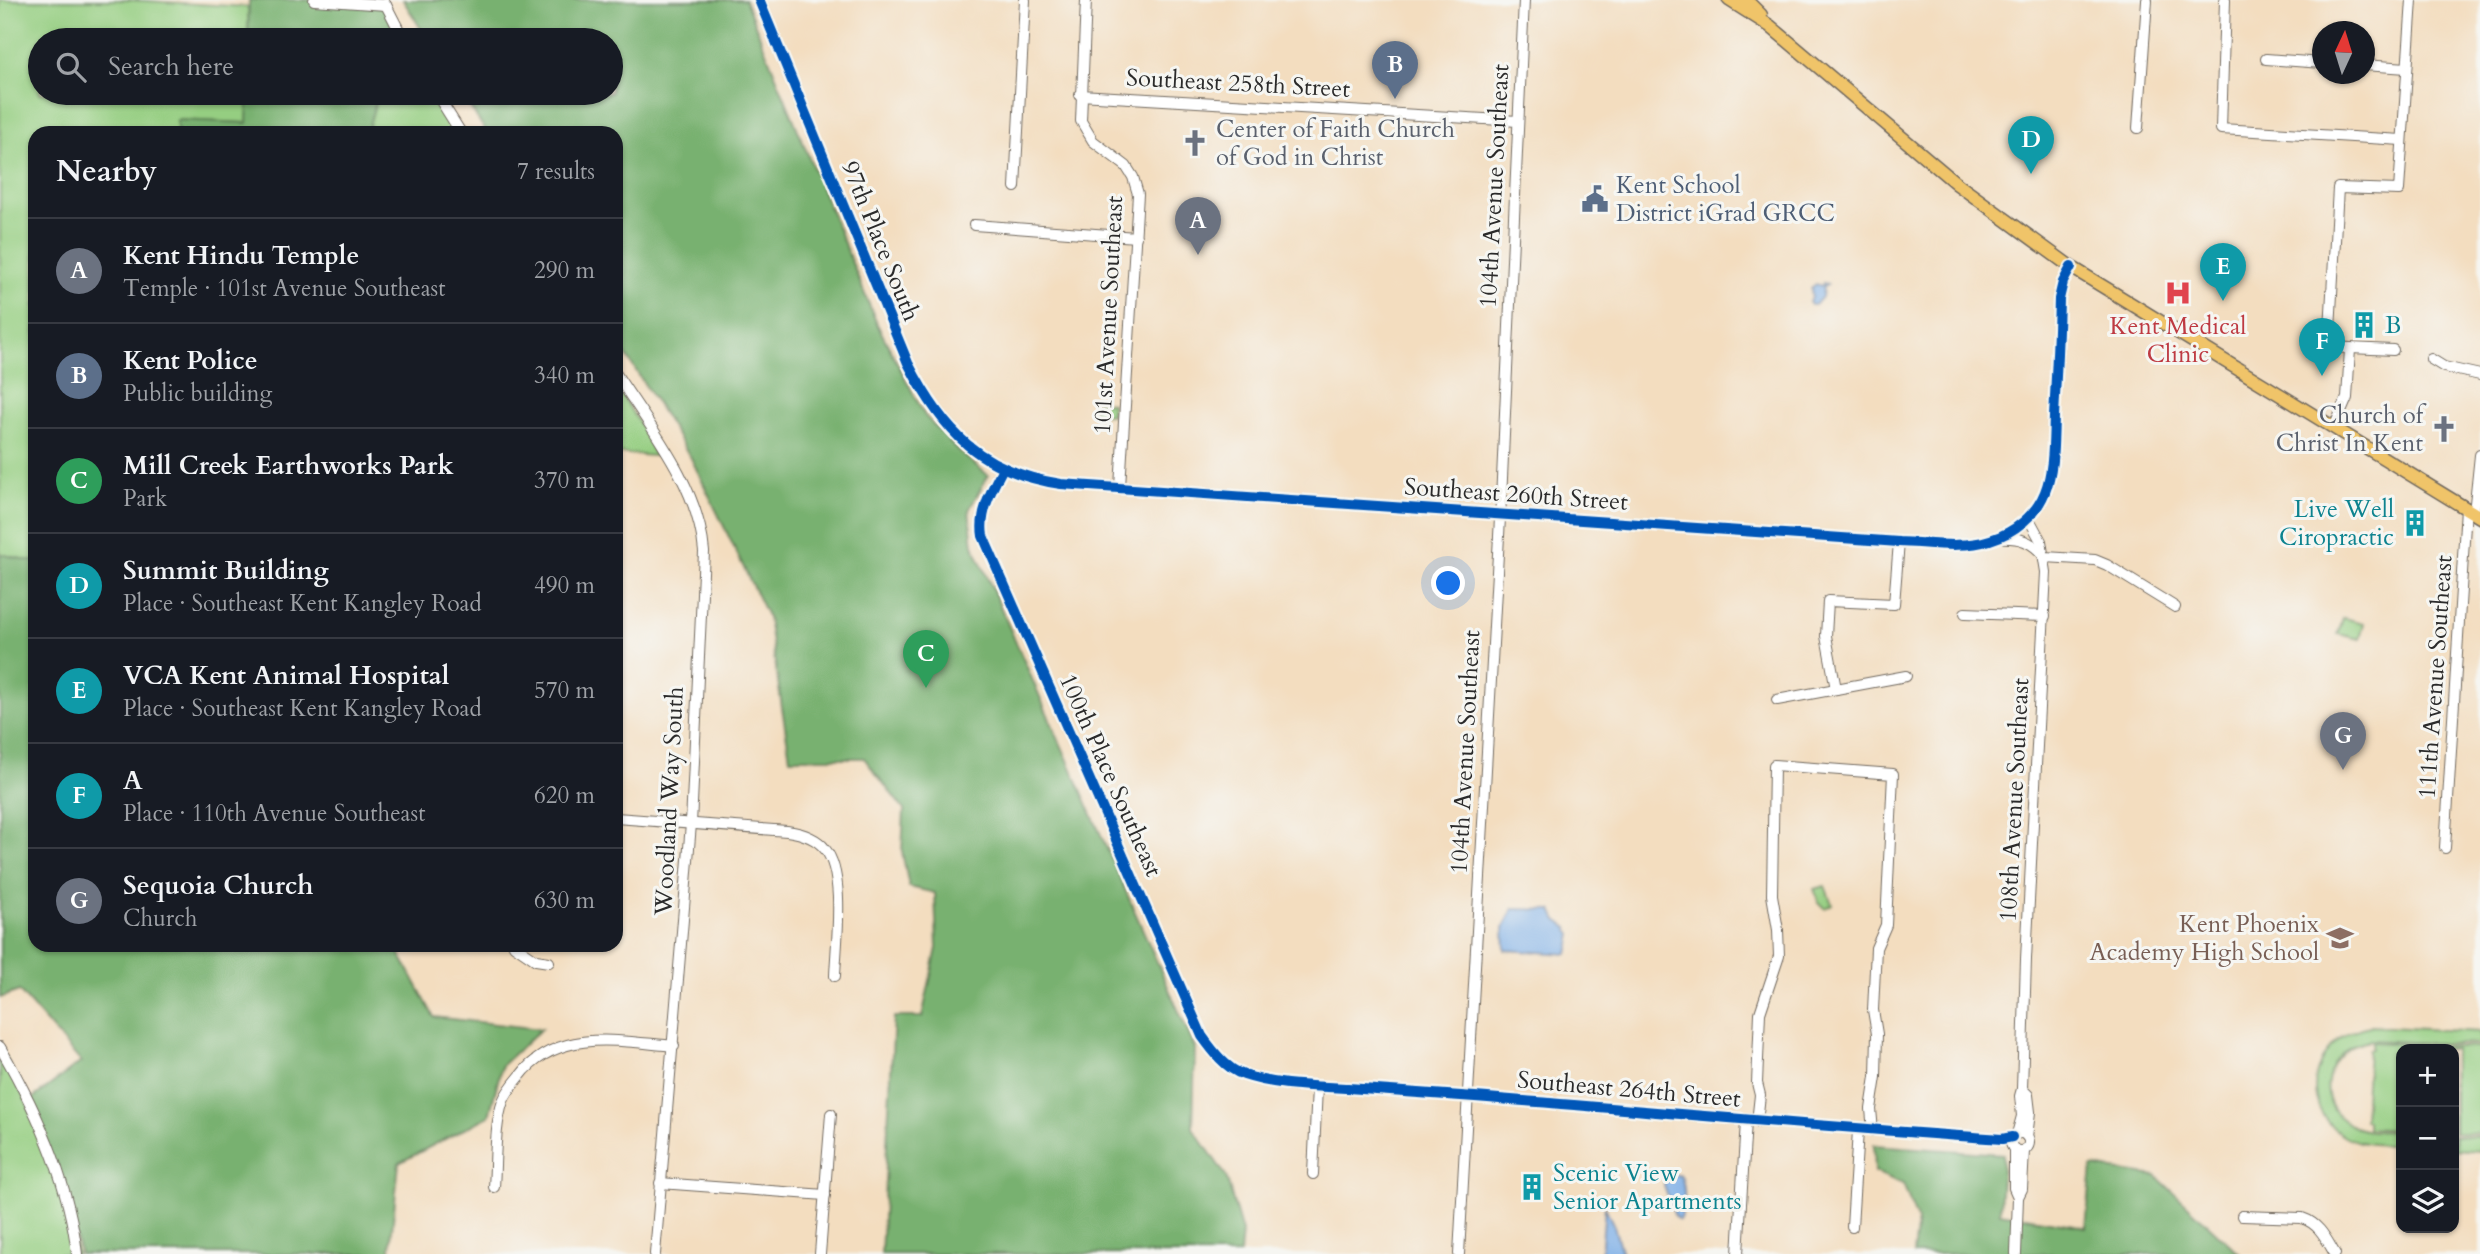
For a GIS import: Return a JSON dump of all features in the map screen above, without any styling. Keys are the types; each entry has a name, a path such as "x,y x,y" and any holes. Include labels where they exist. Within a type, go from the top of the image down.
{"main road":[{"path":"1729,0 1770,26"},
{"path":"1746,1 1770,26 1957,184 2071,267 2474,513"}],"street":[{"path":"314,0 386,3 398,28"},
{"name":"97th Place South","path":"760,0 913,373 942,421 962,442 1003,468"},
{"path":"1014,187 1025,0"},
{"name":"101st Avenue Southeast","path":"1086,0 1080,116 1085,130 1100,147 1122,161 1133,177 1138,201 1120,486"},
{"name":"104th Avenue Southeast","path":"1459,1254 1500,514 1524,0"},
{"path":"2138,128 2147,0"},
{"path":"2225,0 2221,129 2402,140"},
{"path":"2393,350 2329,348 2338,188 2399,190 2412,0"},
{"path":"2266,60 2312,62"},
{"path":"2375,66 2407,68"},
{"name":"Southeast 258th Street","path":"1080,95 1518,121"},
{"path":"444,105 457,126"},
{"path":"974,225 1136,237"},
{"path":"2026,520 2045,493 2051,470 2059,299 2063,282 2071,267"},
{"path":"2334,428 2347,398 2350,349"},
{"path":"2431,359 2444,367 2480,375"},
{"name":"Woodland Way South","path":"623,385 693,500 702,528 704,552 691,824 655,1254"},
{"name":"111th Avenue Southeast","path":"2445,848 2480,455"},
{"name":"Southeast 260th Street","path":"1003,468 1036,480 1061,484 1899,541 1966,544 1997,538 2026,520"},
{"name":"100th Place Southeast","path":"1003,468 984,512 981,526 983,536 1202,1036 1231,1069 1252,1077"},
{"name":"108th Avenue Southeast","path":"2016,1254 2018,1196 2014,1188 2015,1142 2030,1112 2028,1095 2022,1089 2026,956 2045,616 2045,557 2041,541 2026,520"},
{"path":"1997,538 2022,539 2037,547 2045,557 2095,560 2175,607"},
{"path":"1836,689 1826,636 1828,601 1894,604 1899,541"},
{"path":"1965,612 2045,616"},
{"path":"1777,700 1906,676"},
{"path":"1757,1122 1760,1095 1757,1083 1760,1013 1779,956 1772,895 1774,765 1893,774 1886,925 1877,948 1874,1010 1877,1034 1876,1077 1871,1109 1873,1130"},
{"path":"623,819 796,832 825,848 834,865 837,883 835,976"},
{"path":"524,952 536,960 549,962"},
{"path":"494,1187 499,1119 504,1100 513,1084 547,1052 570,1043 589,1040 674,1046"},
{"path":"0,1047 36,1116 50,1152 67,1203 77,1254"},
{"name":"Southeast 264th Street","path":"1252,1077 1317,1087 1467,1096 2015,1142"},
{"path":"1313,1174 1317,1087"},
{"path":"820,1254 831,1114"},
{"path":"1738,1254 1745,1121"},
{"path":"1852,1227 1858,1129"},
{"path":"660,1183 825,1195"},
{"path":"2242,1216 2302,1218 2312,1221 2321,1230 2335,1254"}],"green space":[{"path":"0,0 130,0 248,7 248,28 28,28 28,105 248,105 248,123 177,120 177,126 28,126 28,560 0,554"},
{"path":"249,0 314,0 386,5 392,28 248,28"},
{"path":"403,0 745,0 877,324 925,416 958,451 988,475 969,510 973,545 1195,1048 1193,1128 1226,1176 1242,1232 1240,1254 881,1254 894,1017 922,1017 937,948 935,893 909,887 902,852 904,810 864,758 790,758 768,618 691,458 623,350 623,126 482,126 469,105 623,105 623,28 420,28"},
{"path":"248,105 375,105 369,126 177,126 177,120 247,123"},
{"path":"373,105 438,105 451,126 367,126"},
{"path":"623,397 644,431 655,456 623,454"},
{"path":"1095,402 1112,403 1111,415 1094,413"},
{"path":"0,554 28,560 28,952 399,952 434,1017 541,1029 502,1065 489,1116 399,1163 390,1249 392,1254 80,1254 71,1217 29,1101 81,1062 19,991 0,998"},
{"path":"2343,618 2364,623 2360,639 2338,634"},
{"path":"1825,886 1832,904 1825,908 1819,902 1814,889"},
{"path":"2370,1026 2480,1032 2480,1045 2369,1040 2354,1045 2342,1054 2329,1078 2328,1091 2331,1104 2339,1116 2363,1130 2396,1132 2396,1146 2371,1144 2343,1135 2328,1122 2318,1106 2315,1089 2317,1072 2324,1056 2336,1042 2351,1032"},
{"path":"2372,1042 2408,1044 2396,1044 2396,1130 2367,1128 2367,1120 2364,1120 2368,1049 2371,1049"},
{"path":"0,1047 50,1152 77,1254 0,1254"},
{"path":"2459,1047 2480,1048 2480,1134 2459,1133"},
{"path":"2459,1136 2480,1137 2480,1151 2459,1149"},
{"path":"1874,1145 2003,1154 2000,1213 2086,1227 2092,1167 2156,1176 2240,1254 1913,1254 1917,1220 1903,1184 1875,1172"}],"water":[{"path":"1823,283 1827,285 1823,287 1822,297 1815,305 1811,305 1811,288 1816,284 1822,286"},
{"path":"1513,909 1552,910 1557,920 1568,928 1572,935 1568,954 1505,950 1504,928"},
{"path":"1671,1174 1681,1176 1684,1187 1684,1205 1679,1220 1675,1217 1664,1186 1665,1178"},
{"path":"1605,1207 1614,1226 1622,1254 1601,1254"}],"cycle path":[{"path":"759,0 908,363 921,388 951,428 987,459 1008,470 1061,484 1945,545 1979,543 2016,528 2036,508 2045,492 2052,465 2059,299 2063,282 2071,267"},
{"path":"1003,468 985,509 983,536 1202,1036 1225,1064 1237,1072 1257,1079 1295,1085 2002,1139 2012,1137"}],"place":[{"name":"Kent Police","path":"1395,99"},
{"name":"Center of Faith Church of God in Christ","path":"1195,143"},
{"name":"Summit Building","path":"2031,174"},
{"name":"Kent School District iGrad GRCC","path":"1595,199"},
{"name":"Kent Hindu Temple","path":"1198,255"},
{"name":"Kent Medical Clinic","path":"2178,293"},
{"name":"VCA Kent Animal Hospital","path":"2223,301"},
{"name":"B","path":"2364,325"},
{"name":"A","path":"2322,376"},
{"name":"Church of Christ In Kent","path":"2444,429"},
{"name":"Live Well Ciropractic","path":"2415,523"},
{"name":"Mill Creek Earthworks Park","path":"926,688"},
{"name":"Sequoia Church","path":"2343,770"},
{"name":"Kent Phoenix Academy High School","path":"2340,938"},
{"name":"Scenic View Senior Apartments","path":"1532,1187"}]}
